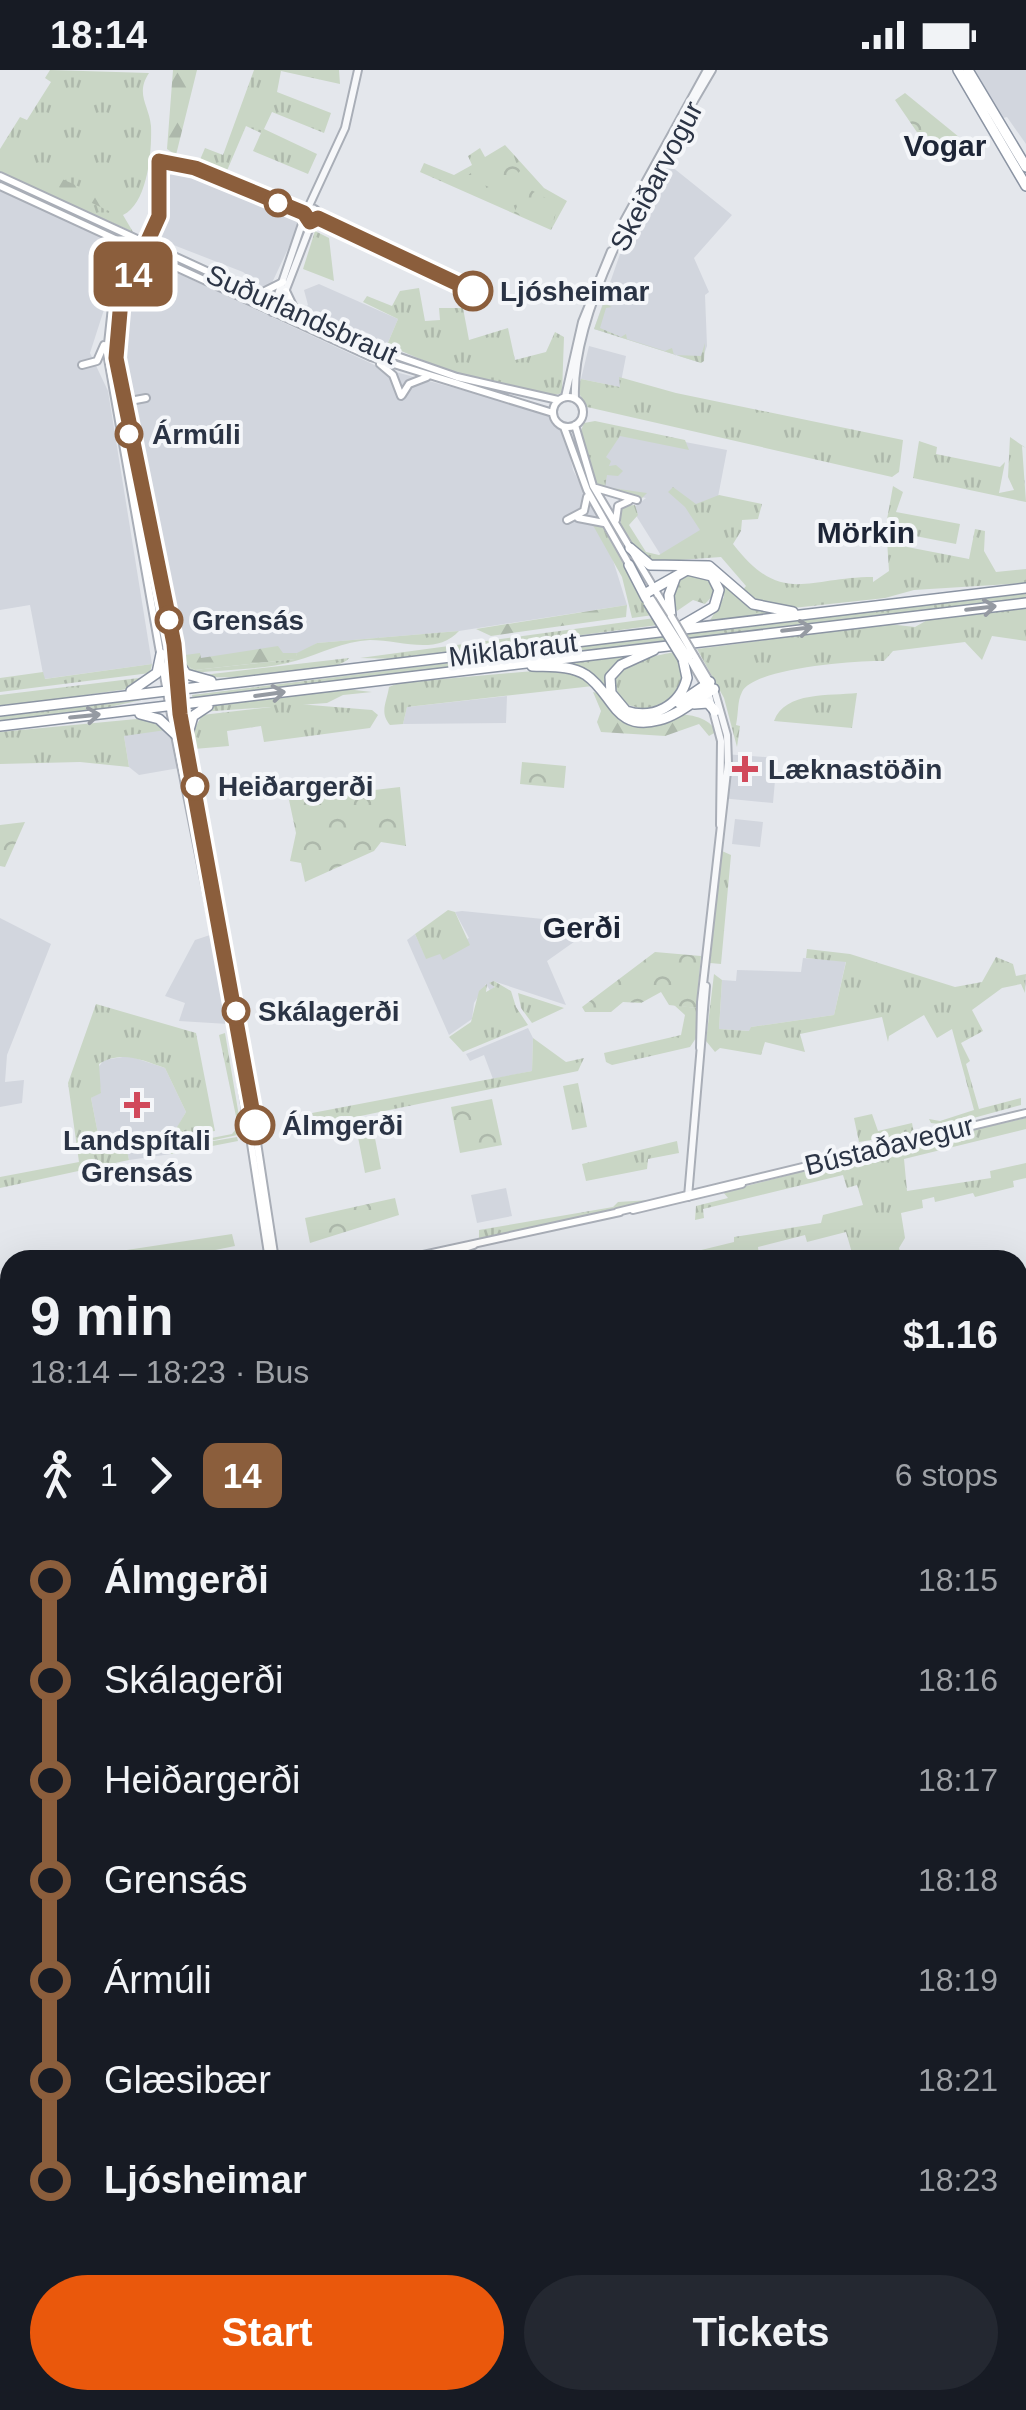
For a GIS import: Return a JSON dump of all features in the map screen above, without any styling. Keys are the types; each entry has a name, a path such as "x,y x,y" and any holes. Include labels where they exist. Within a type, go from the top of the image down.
{"highway":[{"path":"958,70 1026,186"},
{"path":"968,70 1026,167"},
{"path":"630,548 650,565 692,563 715,570 753,604 811,614"},
{"path":"653,594 692,563"},
{"path":"630,565 671,616"},
{"path":"653,594 678,574 696,569 715,580 720,596 711,611 698,619 656,632"},
{"path":"653,594 678,574"},
{"name":"Miklabraut","path":"0,711 1026,588"},
{"path":"653,594 689,658 685,687 661,711"},
{"name":"Miklabraut","path":"0,726 1026,603"},
{"path":"671,644 630,660 610,678 618,706 641,715 661,711 709,687"},
{"path":"119,696 152,680 166,652 188,675 234,683"},
{"path":"504,664 582,673 596,684 616,714 638,723 662,720 704,702 714,711"},
{"path":"682,710 709,687"},
{"path":"185,744 193,716 220,701"},
{"path":"122,712 155,716 175,734"}],"main road":[{"name":"Suðurlandsbraut","path":"0,176 348,336 456,377 575,398"},
{"name":"Suðurlandsbraut","path":"0,186 371,357 552,413"},
{"path":"104,234 121,251 125,270"},
{"path":"82,366 97,362 106,339 111,304 139,240"},
{"path":"148,244 130,279 115,334 172,690 175,734 231,1014 270,1250"},
{"path":"130,279 149,263 166,263"},
{"path":"257,295 284,286 297,313"},
{"path":"316,332 343,340 348,336"},
{"path":"106,339 166,652"},
{"path":"371,357 393,374 402,396 409,384 427,377"},
{"path":"125,414 130,402 146,398"},
{"path":"562,398 552,413 564,426 604,523 653,594"},
{"path":"575,398 583,412 575,425 590,488 617,526 653,594"},
{"path":"564,426 575,425"},
{"path":"590,488 584,511 567,520 590,517 604,523"},
{"path":"590,488 637,500 618,506 617,526"},
{"path":"671,616 689,658 709,687"},
{"path":"174,706 185,744 239,1024 271,1250"},
{"name":"Bústaðavegur","path":"447,1250 1026,1113"},
{"name":"Bústaðavegur","path":"457,1250 475,1244"}],"street":[{"path":"274,313 350,112 358,70"},
{"name":"Skeiðarvogur","path":"562,398 582,322 612,247 710,70"},
{"name":"Skeiðarvogur","path":"575,398 584,336 603,280 650,180 710,70"},
{"path":"308,220 318,216 312,209"},
{"path":"709,687 720,741 720,826"},
{"path":"689,1195 728,744 709,687"}],"shaded area":[{"path":"975,70 1026,70 1026,144 1007,117 1003,118"},
{"path":"666,162 732,215 694,258 709,292 705,295 707,346 701,363 594,329 620,254"},
{"path":"178,165 303,217 270,287 266,289 243,272 158,239 164,170"},
{"path":"0,190 98,235 120,260 90,353 108,391 152,664 44,679 30,605 0,610"},
{"path":"153,267 169,269 381,368 547,413 566,438 573,470 603,528 627,605 459,631 317,643 301,653 186,662 179,624 170,620 154,553 120,357 120,320 127,300 139,277"},
{"path":"319,284 398,319 387,345 362,330 355,335 314,312 308,314 303,309 308,305 304,290"},
{"path":"589,346 626,356 620,387 581,379"},
{"path":"622,430 727,450 717,502 705,531 662,557 632,509 646,498 601,488 600,458"},
{"path":"507,696 506,723 403,724 407,707"},
{"path":"159,728 171,733 179,768 139,775 129,767 124,736"},
{"path":"724,754 777,758 773,803 721,798"},
{"path":"735,819 763,822 760,847 732,844"},
{"path":"455,912 593,924 588,932 547,961 566,1005 493,981 496,1000 486,984 474,1003 472,1019 449,1035 407,940 415,934 426,958 469,938"},
{"path":"0,918 51,944 7,1055 5,1082 24,1080 22,1103 0,1107"},
{"path":"210,935 228,1024 179,1021 185,1003 165,996 195,940"},
{"path":"803,958 846,961 834,1015 751,1027 750,1031 719,1029 722,980 736,981 737,970 801,972"},
{"path":"528,1028 533,1038 532,1071 493,1079 484,1055 470,1061 466,1054"},
{"name":"Landspítali Grensás","path":"129,1056 165,1068 186,1112 169,1142 171,1154 129,1160 124,1136 99,1139 91,1098 101,1092 97,1069 104,1060"},
{"path":"506,1188 512,1216 477,1223 471,1195"}],"green space":[{"path":"50,70 149,73 143,87 151,126 147,175 138,200 123,215 133,232 0,172 0,149 20,117 27,120 51,82 45,78"},
{"path":"173,70 197,70 176,155 167,149"},
{"path":"254,70 339,70 340,84 281,71 277,92 331,113 324,133 272,112 264,129 317,154 308,174 253,151 261,133 246,126 226,173 199,162 205,148 223,155"},
{"path":"905,93 959,137 934,157 895,100"},
{"path":"505,145 544,188 567,201 551,230 420,172 424,163 454,175 472,165 468,156 480,148 485,157"},
{"path":"505,150 521,170 501,192 465,177"},
{"path":"0,151 111,201 119,211 111,212 1,160"},
{"path":"526,187 558,205 553,224 542,225 514,213"},
{"path":"315,231 329,238 334,281 303,269"},
{"path":"419,288 425,321 440,320 439,308 463,308 469,340 508,328 515,360 546,352 555,332 564,337 562,393 555,395 446,370 387,345 398,319 363,302 367,296 392,306 400,291"},
{"path":"609,288 614,290 608,305 612,307 606,308 600,328 621,337 626,334 627,339 665,351 672,348 674,354 594,329"},
{"path":"705,343 701,363 676,355 701,356"},
{"path":"619,377 676,393 903,440 899,472 892,477 587,407 577,390 581,379 620,387"},
{"path":"595,421 685,440 689,450 620,436 606,457 611,461 609,466 616,465 623,471 618,476 607,475 605,487 647,493 642,498 600,490 581,440 584,423"},
{"path":"1010,437 1026,448 1022,446 1026,502 913,478 919,441 937,447 936,454 1000,467 1005,462 999,493 1014,490 1008,477"},
{"path":"893,486 903,492 896,512 960,524 956,544 900,533 897,545 969,559 975,529 985,531 984,551 996,572 1026,569 1026,583 914,590 885,598 793,608 750,599 741,592 746,586 721,557 651,562 632,544 623,530 620,514 622,506 635,505 638,515 629,525 646,552 659,555 700,530 685,507 668,492 673,487 696,504 719,495 762,504 758,519 742,520 733,544 766,576 796,584 873,577 873,582 889,571 886,525"},
{"path":"590,520 603,528 653,615 632,618 622,577"},
{"path":"705,569 773,615 709,622 724,597 720,582"},
{"path":"687,574 711,579 717,591 705,604 693,600 677,611 672,599 675,581"},
{"path":"1026,593 1026,598 690,638 686,633"},
{"path":"627,605 626,617 491,636 476,629"},
{"path":"1026,606 1026,641 992,636 982,660 965,642 893,651 884,661 785,671 750,684 739,699 737,747 724,698 697,649 888,624 915,627 931,618"},
{"path":"655,618 658,625 399,659 360,658"},
{"path":"178,623 187,666 181,660 174,625"},
{"path":"459,631 440,643 360,641 271,666 194,673 187,666 195,670 295,659 297,653 317,643"},
{"path":"665,636 668,640 193,700 192,695"},
{"path":"278,646 283,653 297,653 296,659 195,670 187,666 185,655 200,653 201,658"},
{"path":"674,652 684,673 671,702 643,709 621,703 613,678 619,672 641,660"},
{"path":"639,653 617,665 609,699 600,686 555,663"},
{"path":"349,658 340,664 302,672 252,677 195,676"},
{"path":"152,664 150,673 0,692 0,678 43,672 45,679"},
{"path":"556,669 582,675 593,686 407,707 403,724 390,725 385,716 389,687 398,683"},
{"path":"147,677 128,689 0,707 0,695"},
{"path":"346,689 372,692 343,695 327,703 200,712 218,704"},
{"path":"593,692 601,694 618,717 687,715 710,723 716,732 709,736 699,724 665,736 601,732 597,722 601,711"},
{"path":"857,693 852,728 774,721 788,704 798,700"},
{"path":"155,697 82,713 0,723 0,715"},
{"path":"298,704 372,710 378,715 370,728 264,742 261,726 227,731 229,746 194,749 194,730 202,715"},
{"path":"156,719 166,730 124,736 129,767 80,762 0,764 0,732"},
{"path":"522,762 566,766 564,788 520,784"},
{"path":"400,787 406,846 381,842 374,851 305,882 301,863 290,861 296,833 289,800"},
{"path":"25,822 5,867 0,866 0,825"},
{"path":"722,851 731,855 721,964 710,963"},
{"path":"448,910 455,912 470,945 443,960 440,954 426,959 415,934"},
{"path":"807,949 850,954 955,987 982,982 996,957 1013,964 1016,976 1026,974 1025,993 1021,984 1002,988 972,1010 983,1031 961,1043 970,1061 966,1064 979,1109 1021,1098 1021,1105 948,1125 931,1123 929,1119 940,1121 974,1110 952,1029 937,1038 924,1015 889,1036 888,1042 882,1017 800,1034 805,1052 765,1042 761,1055 720,1048 715,1052 706,1041 714,974 722,980 719,1029 749,1031 751,1027 834,1015 846,962 806,958"},
{"path":"655,952 701,956 696,1008 669,1005 661,992 641,1003 623,1002 611,1012 585,1012 582,1007"},
{"path":"494,981 511,991 528,1025 463,1052 449,1037 471,1022 479,991 487,984 486,992 495,987 489,983"},
{"path":"518,993 564,1008 532,1023 521,1008"},
{"path":"96,1004 196,1033 215,1131 199,1133 201,1140 232,1134 238,1126 219,1035 225,1033 242,1134 196,1144 237,1137 238,1141 171,1154 168,1142 186,1112 165,1068 132,1058 115,1058 99,1064 101,1093 91,1098 99,1139 124,1136 129,1160 0,1188 0,1177 79,1162 68,1083"},
{"path":"674,1005 696,1008 696,1038 690,1047 612,1065 606,1062 604,1053 681,1035 685,1015"},
{"path":"533,1038 566,1062 584,1058 578,1071 317,1125 312,1113 532,1071"},
{"path":"578,1083 587,1127 572,1130 563,1086"},
{"path":"492,1099 502,1145 460,1153 451,1107"},
{"path":"872,1114 878,1131 912,1123 914,1133 859,1142 854,1118"},
{"path":"1026,1118 1026,1129 904,1159 907,1191 991,1178 990,1171 1026,1163 1026,1178 1013,1181 1014,1187 975,1197 973,1193 935,1202 934,1197 922,1200 923,1208 901,1213 905,1238 900,1250 851,1250 846,1232 807,1242 805,1235 758,1250 701,1250 734,1242 734,1237 821,1223 823,1215 863,1205 857,1185 847,1188 843,1175 703,1209 704,1218 695,1220 696,1206 728,1198 723,1192 866,1155 899,1154 899,1150"},
{"path":"372,1123 381,1169 365,1173 356,1127"},
{"path":"677,1141 679,1153 648,1159 647,1169 586,1181 582,1164"},
{"path":"395,1198 399,1215 310,1243 305,1218"},
{"path":"650,1200 479,1240 479,1230 613,1207 618,1202"},
{"path":"232,1234 235,1246 215,1250 127,1250"}],"bus line":[{"name":"14","path":"255,1125 185,744 171,651 174,644 116,358 115,334 121,300 159,216 159,161 205,172 304,213 310,222 318,218 348,236 473,291"}],"place":[{"name":"Ljósheimar","path":"473,291"},
{"name":"Ármúli","path":"129,434"},
{"name":"Grensás","path":"169,620"},
{"name":"Læknastöðin","path":"745,769"},
{"name":"Heiðargerði","path":"195,786"},
{"name":"Skálagerði","path":"236,1011"},
{"name":"Landspítali Grensás","path":"137,1105"},
{"name":"Álmgerði","path":"255,1125"}],"district":[{"name":"Vogar","path":"945,146"},
{"name":"Mörkin","path":"866,533"},
{"name":"Gerði","path":"582,928"}]}
